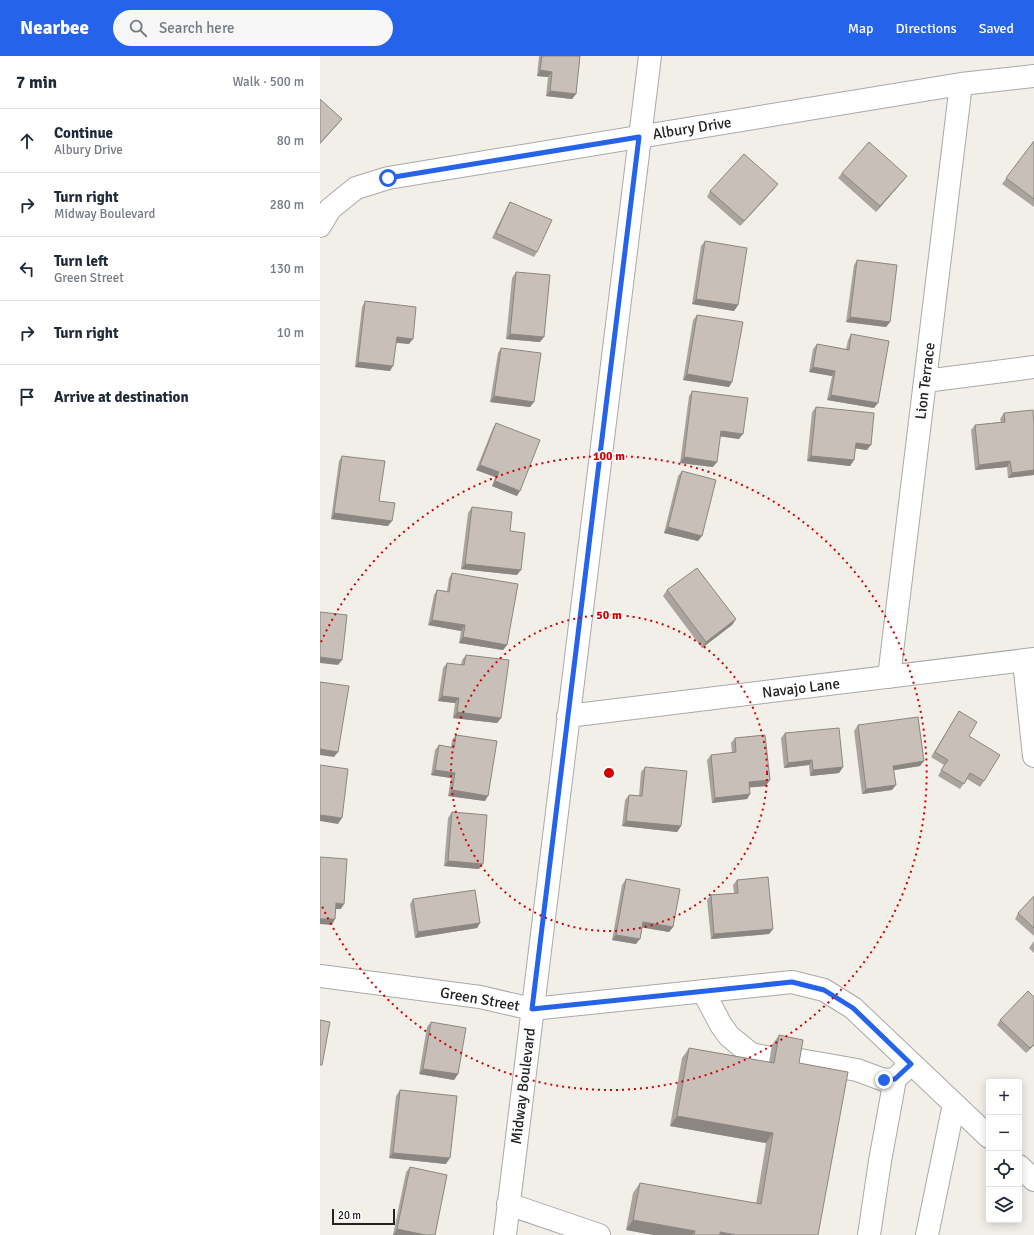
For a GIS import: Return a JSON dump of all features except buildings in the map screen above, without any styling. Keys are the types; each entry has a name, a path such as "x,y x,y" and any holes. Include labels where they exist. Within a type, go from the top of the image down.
{"street":[{"name":"Midway Boulevard","path":"505,1235 650,56"},
{"name":"Albury Drive","path":"320,226 330,210 356,188 388,178 961,84 1034,76"},
{"name":"Lion Terrace","path":"889,677 961,84"},
{"path":"925,381 1034,367"},
{"path":"1029,660 1034,756"},
{"name":"Navajo Lane","path":"568,716 1029,660"},
{"name":"Green Street","path":"320,976 480,997 532,1009 792,982 824,990 853,1008 986,1134"},
{"path":"703,991 721,1025 729,1036 751,1054 770,1058"},
{"path":"794,1060 857,1070 884,1080 895,1079"},
{"path":"869,1235 880,1161 895,1079 911,1064"},
{"path":"927,1235 954,1104"},
{"path":"1022,1169 1034,1180"},
{"path":"508,1204 599,1235"}],"route":[{"path":"388,178 639,137 532,1009 792,982 824,990 853,1008 911,1064 895,1079 884,1080"}]}
